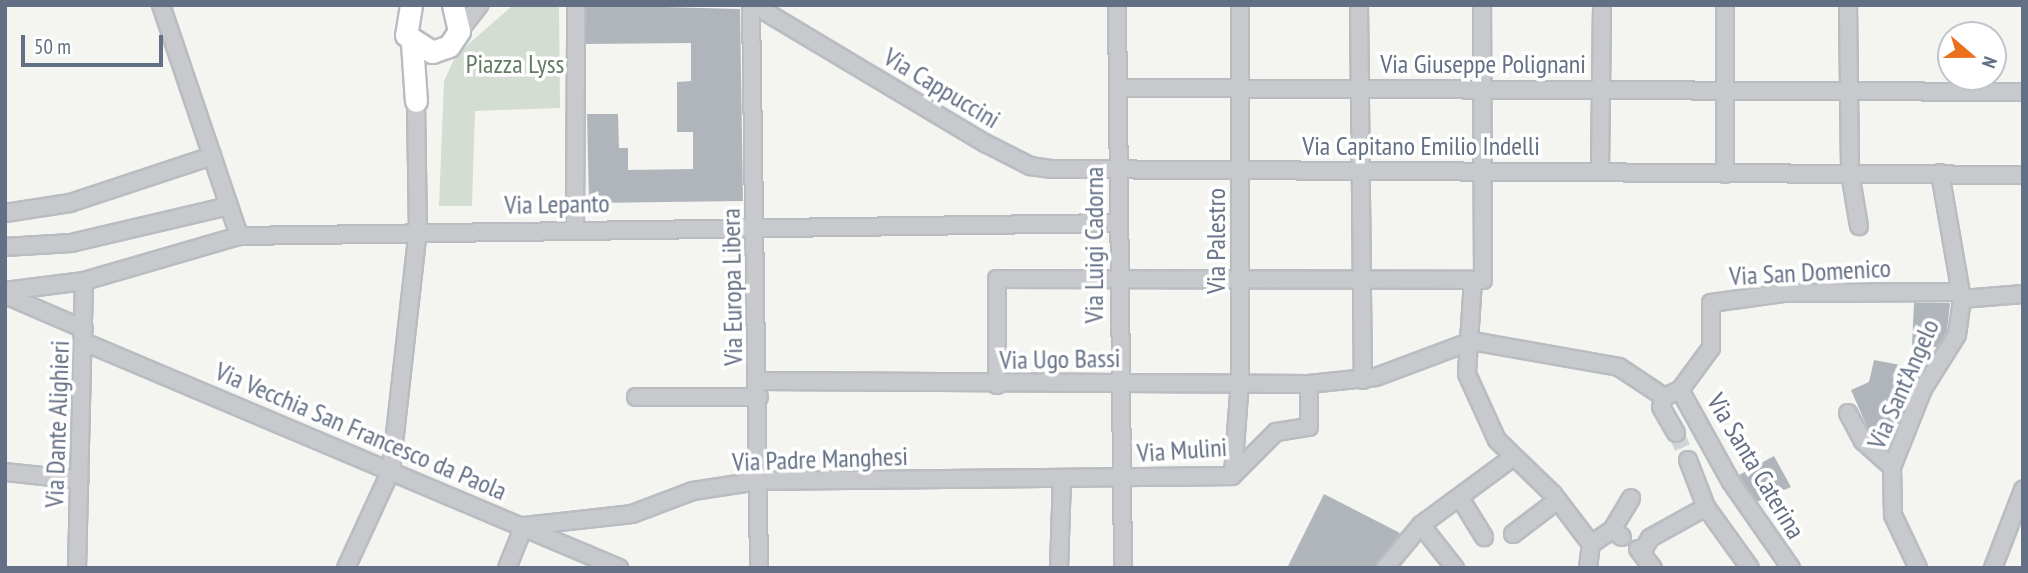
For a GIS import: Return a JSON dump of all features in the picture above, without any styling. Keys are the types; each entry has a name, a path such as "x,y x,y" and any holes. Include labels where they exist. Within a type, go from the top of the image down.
{"street":[{"path":"161,5 239,236"},
{"path":"453,5 459,32"},
{"path":"416,101 440,51 459,32 479,5"},
{"path":"575,228 576,5"},
{"name":"Via Cappuccini","path":"752,5 1030,166 1118,171"},
{"name":"Via Europa Libera","path":"752,5 759,568"},
{"name":"Via Luigi Cadorna","path":"1117,5 1118,280 1124,568"},
{"name":"Via Palestro","path":"1232,476 1239,460 1240,5"},
{"path":"1359,5 1363,380"},
{"path":"1482,5 1483,170 1478,280 1467,374 1511,458 1558,500 1591,544 1588,568"},
{"path":"1600,170 1602,5"},
{"path":"1725,5 1725,174"},
{"path":"1848,5 1850,173 1859,226"},
{"path":"346,568 391,470 418,231 416,101 412,43 406,8"},
{"path":"412,43 440,51"},
{"name":"Via Giuseppe Polignani","path":"1118,88 1602,88 2023,92"},
{"path":"5,213 70,203 212,156"},
{"name":"Via Capitano Emilio Indelli","path":"1118,171 1600,170 1725,174 2023,175"},
{"name":"Via Sant'Angelo","path":"1917,568 1893,515 1892,467 1923,388 1957,335 1960,295 1940,173"},
{"path":"5,247 71,243 229,206"},
{"name":"Via Lepanto","path":"5,293 84,281 239,236 755,225 1118,223"},
{"path":"997,385 998,279 1478,280"},
{"name":"Via Dante Alighieri","path":"77,568 84,281"},
{"name":"Via Vecchia San Francesco da Paola","path":"5,293 84,335 619,568"},
{"name":"Via San Domenico","path":"1680,390 1711,348 1711,303 1783,293 1960,295"},
{"path":"1960,295 2023,294"},
{"name":"Via Ugo Bassi","path":"636,397 758,389 1240,380 1309,384 1363,380 1472,341"},
{"name":"Via Santa Caterina","path":"1472,341 1619,367 1664,397"},
{"name":"Via Mulini","path":"1123,479 1232,476 1276,432 1309,427 1309,384"},
{"path":"1676,433 1661,407 1664,397 1680,390"},
{"name":"Via Santa Caterina","path":"1680,390 1731,482 1791,568"},
{"path":"1848,413 1863,442 1892,467"},
{"path":"1385,568 1421,525 1511,458"},
{"path":"1688,460 1706,507 1750,568"},
{"path":"5,472 80,480"},
{"path":"1059,568 1062,479"},
{"name":"Via Padre Manghesi","path":"524,526 632,514 693,491 758,481 1123,479"},
{"path":"1993,568 2023,491"},
{"path":"1460,498 1484,537"},
{"path":"1591,544 1617,533 1631,498"},
{"path":"1513,534 1558,500"},
{"path":"1653,568 1640,550 1650,538 1706,507"},
{"path":"1421,525 1455,568"},
{"path":"507,568 524,526"}],"green space":[{"name":"Piazza Lyss","path":"513,5 559,5 560,108 475,111 472,206 439,206 444,81 456,55"}],"building":[{"path":"586,5 740,9 743,201 589,203 587,114 618,114 619,148 628,148 628,170 693,169 693,132 677,132 677,82 691,81 691,43 586,44"},
{"path":"1914,303 1950,303 1947,331 1937,347 1928,347 1892,439 1868,429 1851,390 1869,382 1874,360 1911,367"},
{"path":"1774,456 1791,487 1757,502 1739,475"},
{"path":"1324,494 1400,533 1375,568 1287,568"}],"tunnel":[{"path":"1676,433 1688,460"}]}
